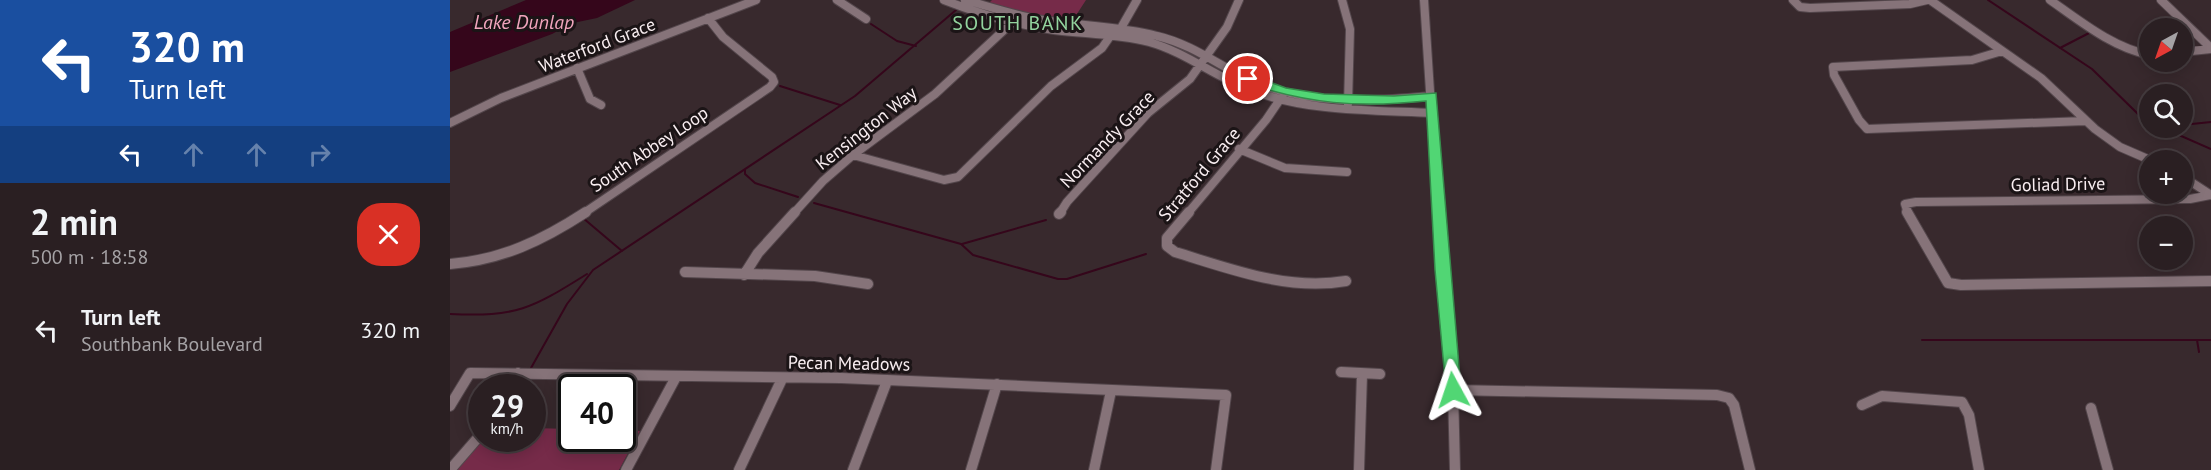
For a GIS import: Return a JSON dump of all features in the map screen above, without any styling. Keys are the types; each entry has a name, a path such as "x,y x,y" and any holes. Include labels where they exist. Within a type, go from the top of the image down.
{"street":[{"name":"Waterford Grace","path":"450,123 501,98 756,0"},
{"path":"837,0 866,19"},
{"path":"944,0 975,12 1016,19 1121,28 1170,39 1206,55 1239,75 1283,96 1348,99 1400,99 1431,96"},
{"path":"965,0 1016,19 1055,30 1112,35 1160,45 1202,64 1239,85 1311,106 1433,113"},
{"path":"853,155 941,180 952,180 961,175 1051,86 1097,53 1121,28 1137,0"},
{"name":"Normandy Grace","path":"1059,214 1067,202 1148,113 1184,86 1227,27 1239,0"},
{"path":"1342,0 1350,29 1348,109"},
{"path":"1424,0 1442,270 1453,390 1455,470"},
{"path":"1794,0 1800,7 1899,4 1929,0 2047,82 2085,121 2120,147 2139,155"},
{"path":"2050,0 2139,55"},
{"path":"2162,0 2211,49"},
{"name":"South Abbey Loop","path":"450,264 491,259 545,237 770,87 774,82 772,77 723,38 708,18"},
{"name":"Kensington Way","path":"744,275 752,259 807,198 853,155 929,99 1016,19"},
{"path":"2193,51 2211,49"},
{"path":"2002,51 1972,60 1833,67 1839,84 1859,120 1867,129 2085,121"},
{"path":"577,68 590,99 600,105"},
{"name":"Stratford Grace","path":"1283,96 1167,238 1169,249 1283,282 1320,285 1346,281"},
{"path":"1400,99 1400,110"},
{"path":"1239,150 1285,168 1347,172"},
{"path":"2193,183 2211,195"},
{"name":"Goliad Drive","path":"2211,195 2190,199 1916,202 1905,204 1907,212 1948,283 1961,285 2211,281"},
{"path":"685,272 825,277 868,284"},
{"path":"1341,372 1380,374"},
{"name":"Pecan Meadows","path":"450,406 470,374 518,373 782,379 841,378 1226,395 1216,470"},
{"path":"1359,470 1362,374"},
{"path":"626,470 676,377"},
{"path":"739,470 782,379"},
{"path":"853,470 887,381"},
{"path":"971,470 997,384"},
{"path":"1453,390 1706,394 1729,398 1736,412 1750,470"},
{"path":"1094,470 1111,391"},
{"path":"1862,405 1881,396 1962,402 1969,415 1979,470"},
{"path":"2091,408 2108,470"},
{"path":"450,470 468,449"}],"shaded area":[{"path":"992,0 1086,0 1073,20 1040,16 988,4"},
{"path":"546,428 558,429 558,452 629,452 619,470 457,470 472,452 546,452"}],"water":[{"name":"Lake Dunlap","path":"526,0 635,0 597,18 573,23 552,34 450,72 450,32"}],"waterway":[{"path":"1988,0 2060,48"},
{"path":"914,46 956,10"},
{"path":"871,24 897,41 914,46"},
{"path":"2060,48 2091,32"},
{"path":"622,251 855,96 914,46"},
{"path":"2060,48 2092,69 2139,115"},
{"path":"780,86 840,105"},
{"path":"2193,124 2211,122"},
{"path":"2186,138 2211,149"},
{"path":"745,170 745,174 755,183 798,197"},
{"path":"814,203 961,244 973,255 1058,279 1067,279 1146,254"},
{"path":"583,218 622,251"},
{"path":"962,244 1046,220"},
{"path":"531,368 567,304 593,270 622,251"},
{"path":"450,314 492,314 523,308 537,303 587,274"},
{"path":"1922,340 2197,340"},
{"path":"2197,340 2211,340"},
{"path":"2197,340 2199,352"}],"district":[{"name":"SOUTH BANK","path":"1018,23"}],"route":[{"path":"1248,79 1285,92 1333,99 1394,100 1431,96 1442,270 1453,390"}]}
